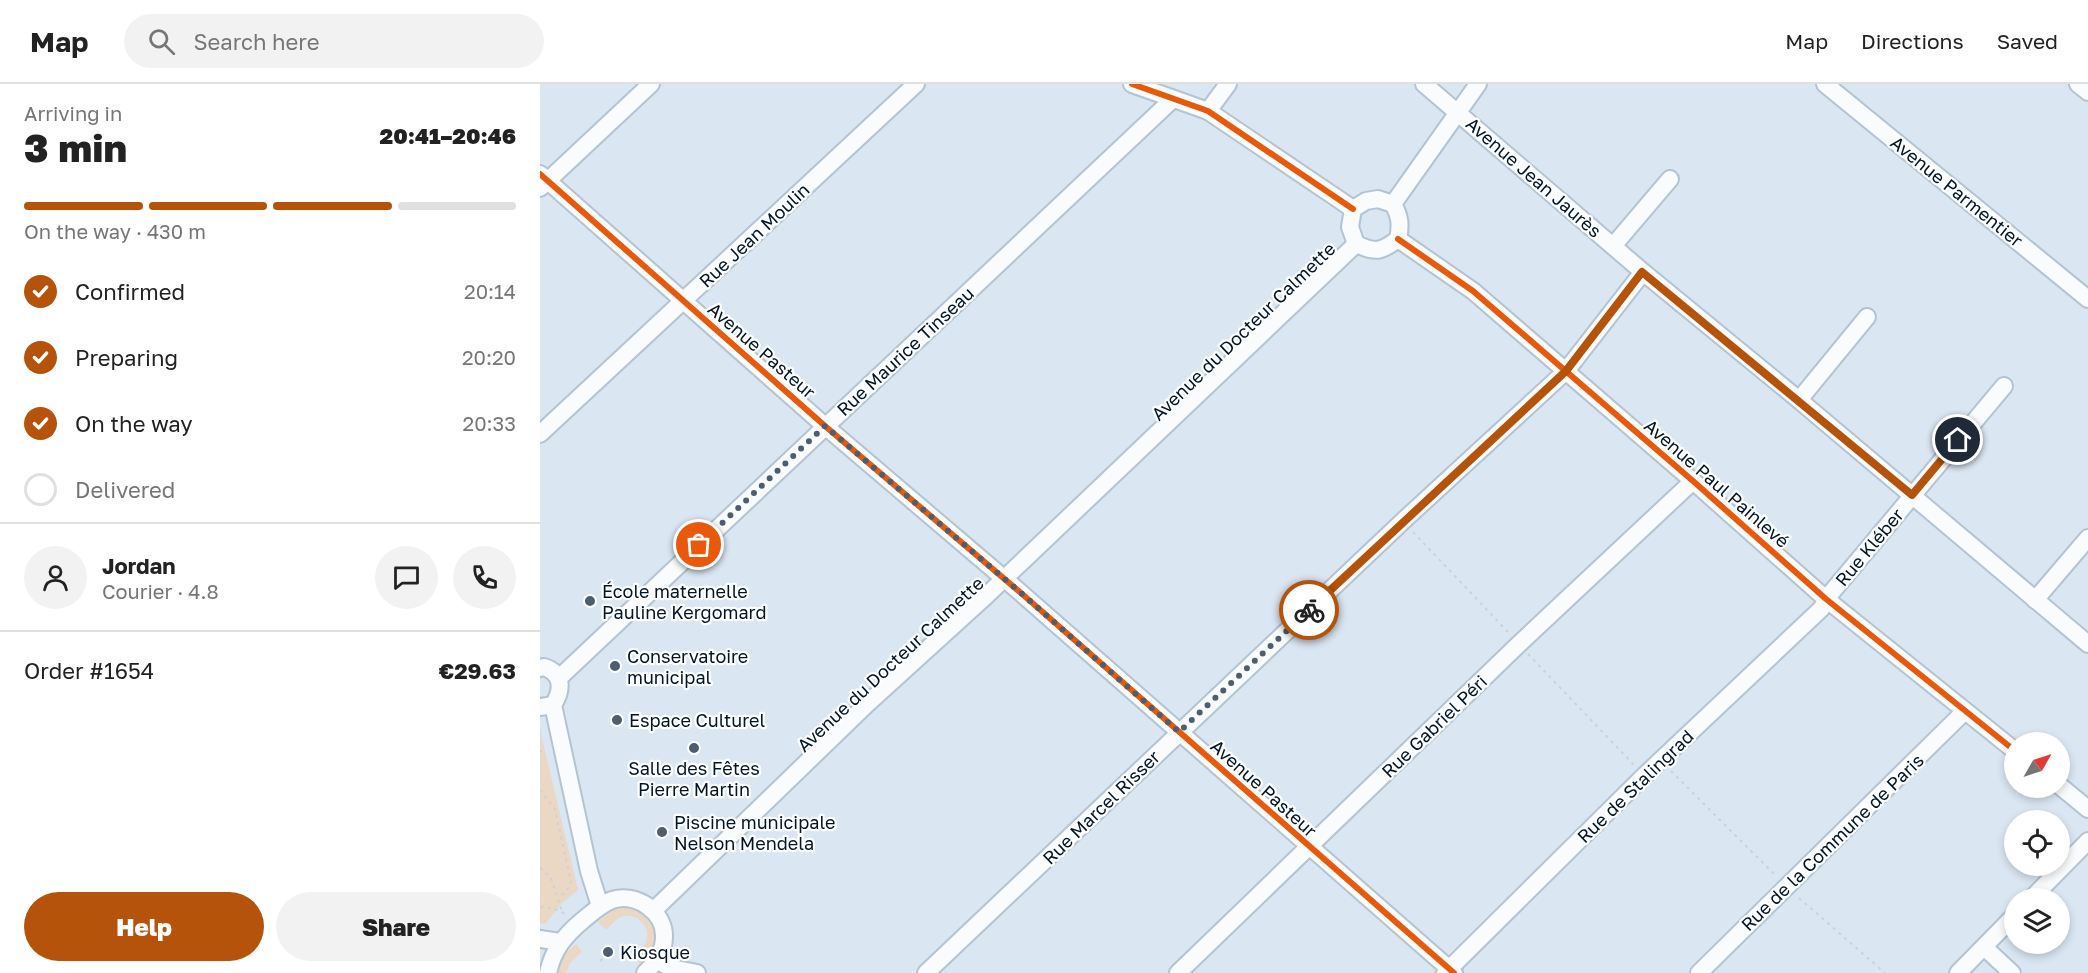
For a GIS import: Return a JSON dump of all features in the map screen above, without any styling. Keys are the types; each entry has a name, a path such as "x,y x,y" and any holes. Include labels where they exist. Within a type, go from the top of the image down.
{"street":[{"path":"542,181 651,84"},
{"name":"Rue Jean Moulin","path":"540,434 916,84"},
{"path":"1132,84 1208,111 1353,209"},
{"path":"1208,111 1228,84"},
{"name":"Avenue Jean Jaurès","path":"1424,84 1642,272 1799,400 2088,644"},
{"path":"1393,204 1478,84"},
{"name":"Avenue Parmentier","path":"1825,84 2088,299"},
{"path":"2078,84 2088,92"},
{"name":"Rue Maurice Tinseau","path":"559,678 1173,99"},
{"path":"1613,246 1670,179"},
{"name":"Avenue Pasteur","path":"542,181 1004,579 1450,972"},
{"path":"1378,199 1393,204 1398,212 1401,226 1398,239 1387,247 1371,251 1356,244 1350,227 1353,209 1366,201 1378,199"},
{"name":"Avenue Paul Painlevé","path":"1398,239 1473,291 1693,480 1826,599 2004,742"},
{"name":"Avenue du Docteur Calmette","path":"654,910 867,704 1004,579 1356,244"},
{"name":"Rue Marcel Risser","path":"926,973 1403,521 1566,371 1642,272"},
{"path":"1799,400 1867,317"},
{"name":"Rue Kléber","path":"1826,599 2004,386"},
{"name":"Rue Gabriel Péri","path":"1178,973 1693,480"},
{"path":"2035,600 2088,538"},
{"name":"Rue de Stalingrad","path":"1450,972 1660,761 1821,609 1826,599"},
{"path":"541,663 559,678 558,697 546,706 600,906"},
{"name":"Rue de la Commune de Paris","path":"1699,973 1965,711"},
{"path":"2070,794 2088,809"},
{"path":"2042,888 2088,841"},
{"path":"548,973 552,957 560,942 600,906 613,900 628,899 654,910 660,919 664,937 651,967 697,973"},
{"path":"1958,973 2004,926"},
{"path":"540,939 560,942"},
{"path":"1984,947 2012,973"}],"path":[{"path":"1660,761 1786,886 1885,973"},
{"path":"540,790 555,809 571,882 559,898"},
{"path":"540,868 551,878 562,911"},
{"path":"540,907 562,911 571,918"},
{"path":"600,961 604,957"}],"shaded area":[{"path":"540,730 578,890 562,903 545,924 540,923"},
{"path":"624,907 647,915 652,920 658,934 654,950 640,964 633,956 646,942 647,931 637,918 621,917 606,930 598,922 613,910"},
{"path":"576,944 582,952 570,963 566,973 557,973 560,959"}],"cycle path":[{"path":"1132,84 1208,111 1353,209"},
{"path":"540,174 825,426 1021,593 1454,973"},
{"path":"1398,239 1473,291 1826,599 2004,742"}],"way so far":[{"path":"699,545 825,426 1021,593 1179,732 1309,610"}],"place":[{"name":"École maternelle Pauline Kergomard","path":"590,601"},
{"name":"Conservatoire municipal","path":"615,666"},
{"name":"Espace Culturel","path":"617,720"},
{"name":"Salle des Fêtes Pierre Martin","path":"694,748"},
{"name":"Piscine municipale Nelson Mendela","path":"662,832"},
{"name":"Kiosque","path":"608,952"}],"route":[{"path":"1309,610 1566,371 1642,272 1912,495 1958,440"}]}
